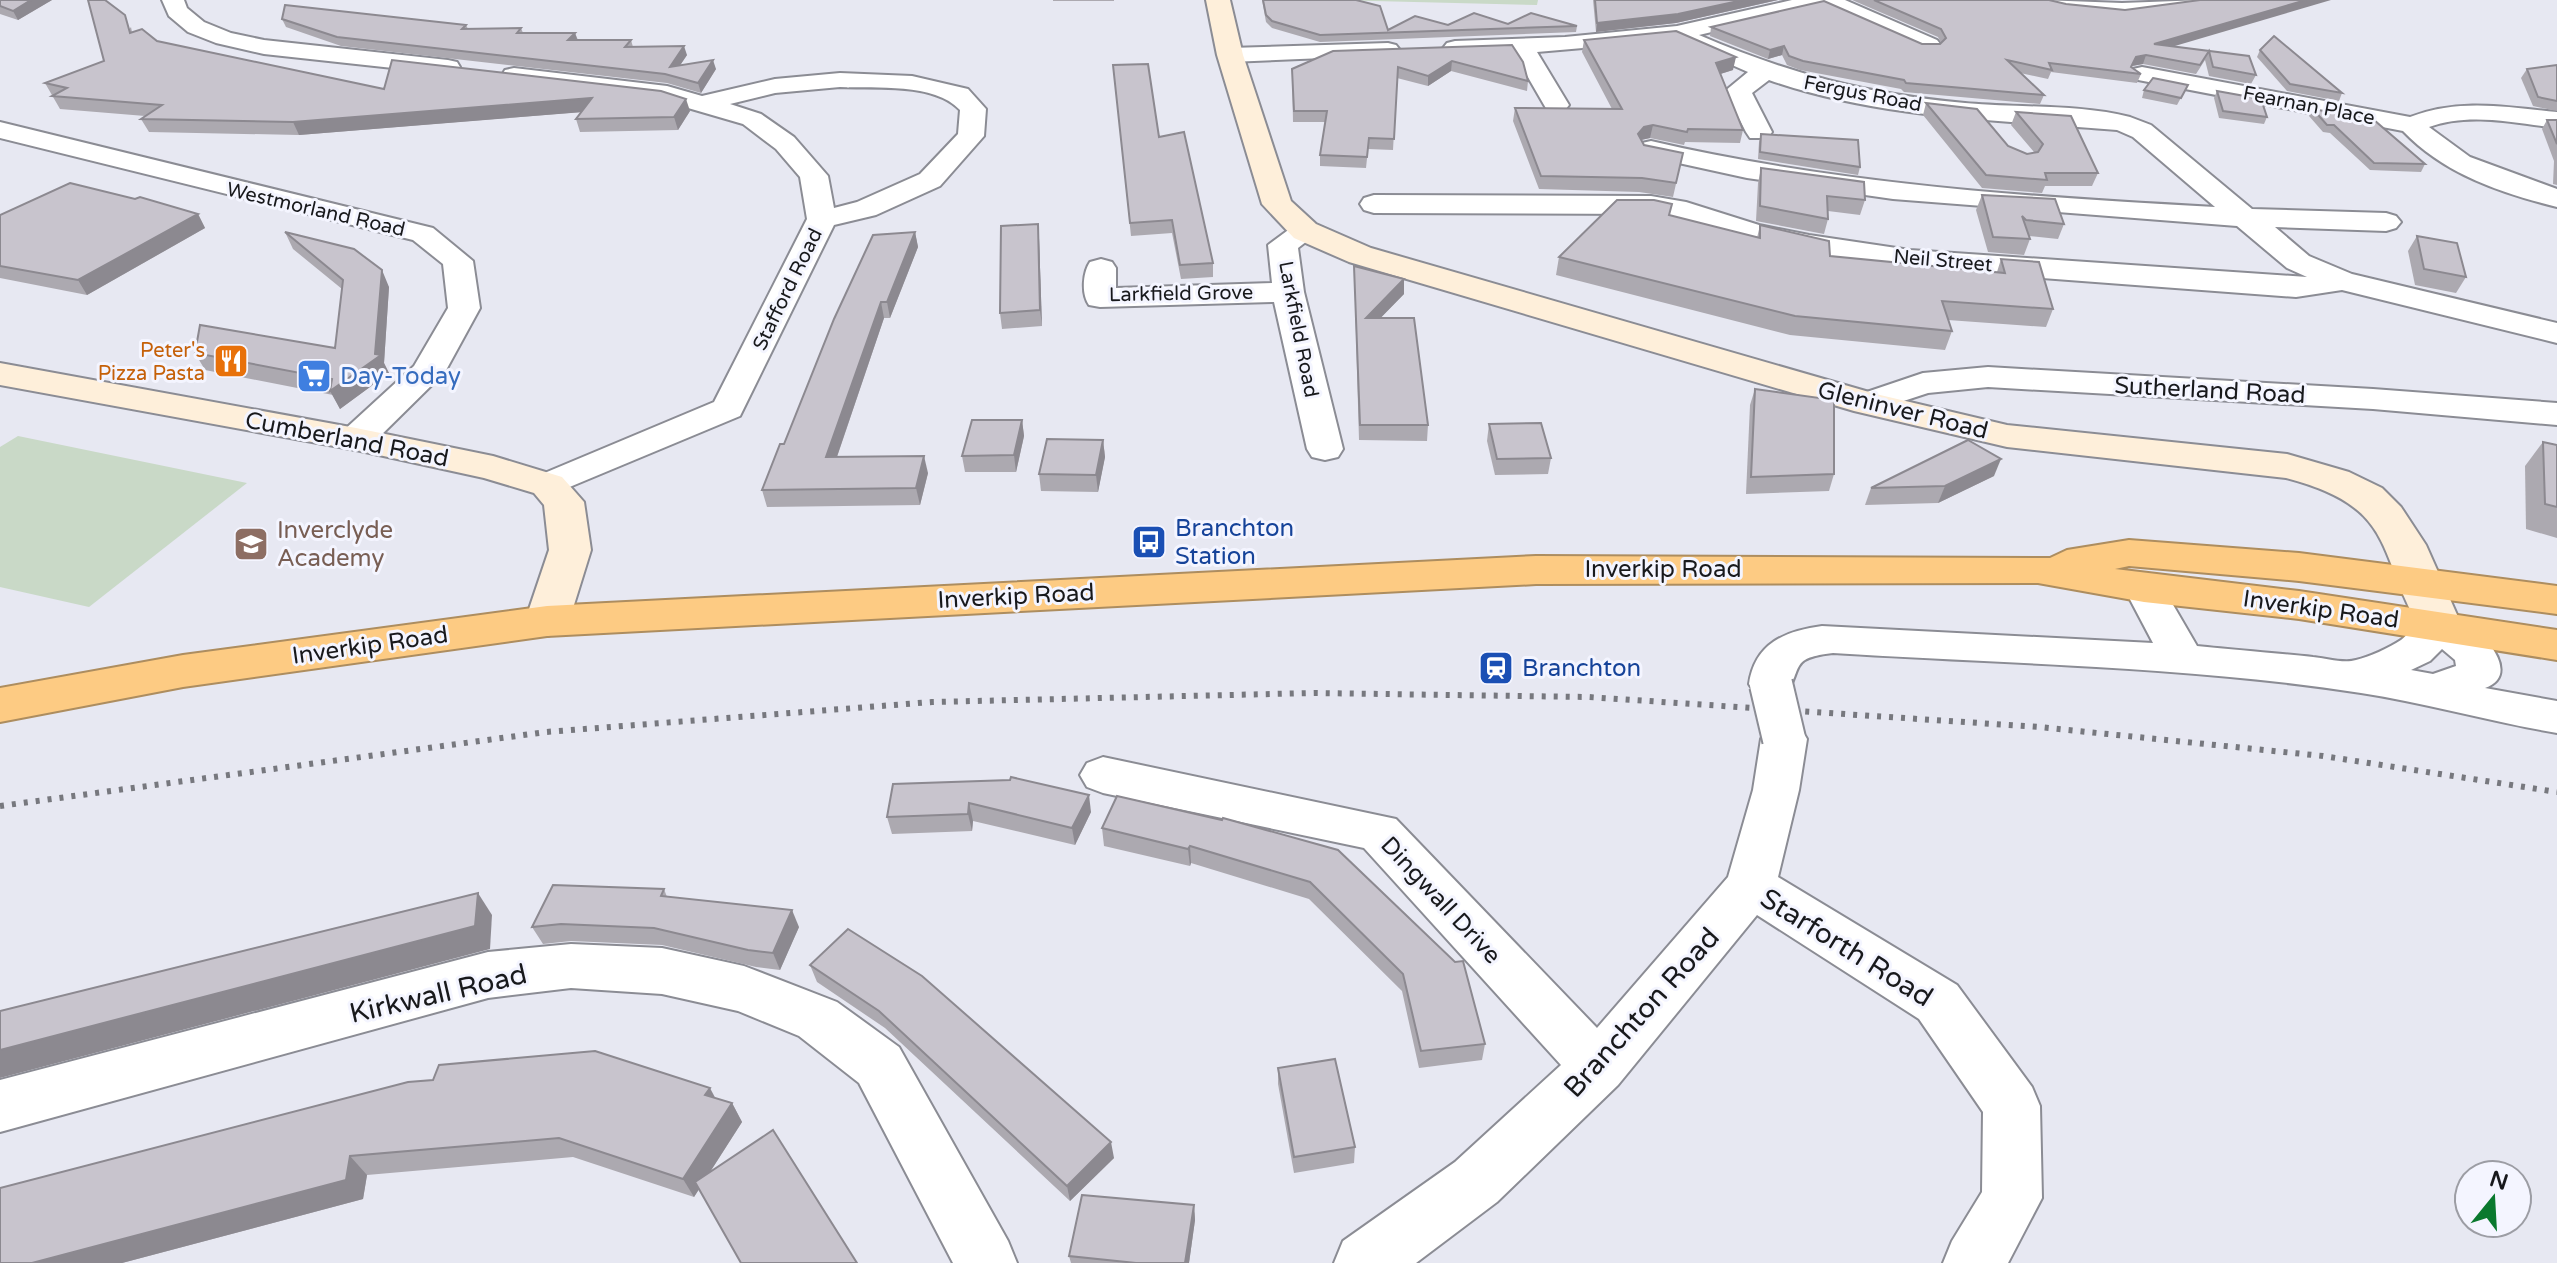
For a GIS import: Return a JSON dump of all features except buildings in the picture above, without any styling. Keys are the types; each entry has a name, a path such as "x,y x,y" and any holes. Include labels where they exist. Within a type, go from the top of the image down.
{"highway":[{"name":"Inverkip Road","path":"0,705 183,671 547,621 1536,570 2038,569 2129,553 2299,567 2557,600"},
{"name":"Inverkip Road","path":"2038,569 2144,588 2299,605 2557,645"}],"street":[{"name":"Stafford Road","path":"173,0 177,11 196,27 224,38 264,47 619,86 705,103 752,119 785,143 814,176 822,219 728,409 548,485"},
{"name":"Larkfield Road","path":"1218,0 1230,55 1277,204 1305,231 1283,245 1288,292 1325,449"},
{"path":"1706,0 1740,19"},
{"path":"1230,55 1614,41 1677,33 1824,0 1929,45"},
{"path":"2052,0 2125,11 2159,9 2192,0"},
{"name":"Fergus Road","path":"1677,33 1765,72 1819,88 1882,100 1982,112 2121,123 2142,131 2298,262 2342,281"},
{"path":"1522,46 1556,105"},
{"path":"1759,132 1738,91 1765,72"},
{"name":"Fearnan Place","path":"2142,74 2203,95 2412,125"},
{"path":"705,103 775,86 840,80 912,83 959,94 973,109 971,136 930,180 866,209 822,219"},
{"path":"1982,112 2001,135"},
{"path":"2557,120 2483,112 2443,113 2412,125 2423,139 2454,160 2518,187 2557,198"},
{"name":"Westmorland Road","path":"0,130 423,234 458,261 464,308 428,372 356,439"},
{"path":"1651,149 1725,168 1915,195 2245,220 2386,222"},
{"path":"1686,211 1725,168"},
{"name":"Neil Street","path":"1374,204 1651,205 1686,211 1752,232 1809,244 1910,259 2296,288 2342,281 2557,333"},
{"name":"Gleninver Road","path":"1305,231 1360,255 1867,403 2007,436 2287,466 2324,475 2352,487 2378,505 2396,532 2440,626"},
{"name":"Larkfield Grove","path":"1101,268 1100,298 1288,292"},
{"name":"Cumberland Road","path":"0,374 356,439 493,468 548,485"},
{"name":"Sutherland Road","path":"1867,403 1923,383 1988,377 2373,399 2557,414"},
{"path":"547,621 570,550 564,502 548,485"},
{"path":"2144,588 2172,636 2181,659 2358,677 2435,690 2487,705 2557,717"},
{"path":"2358,677 2415,651 2440,626 2476,654 2479,674 2435,690"},
{"name":"Branchton Road","path":"1365,1263 1476,1182 1598,1067 1751,886 1776,790 1784,739 1771,684 1771,671 1789,649 1805,641 1833,639 2181,659"},
{"name":"Dingwall Drive","path":"1103,775 1379,832 1598,1067"},
{"name":"Starforth Road","path":"1751,886 1938,1002 2012,1106 2012,1198 1974,1263"},
{"name":"Kirkwall Road","path":"0,1106 488,975 571,966 662,971 744,989 818,1019 879,1065 986,1263"}],"green space":[{"path":"1333,0 1538,0 1537,5"},
{"path":"18,436 247,483 89,607 0,587 0,447"}],"railway":[{"path":"0,806 546,732 932,702 1314,693 1588,697 2039,727 2323,756 2557,792"}],"place":[{"name":"Peter's Pizza Pasta","path":"231,361"},
{"name":"Day-Today","path":"314,376"},
{"name":"Branchton Station","path":"1149,542"},
{"name":"Inverclyde Academy","path":"251,544"},
{"name":"Branchton","path":"1496,668"}]}
